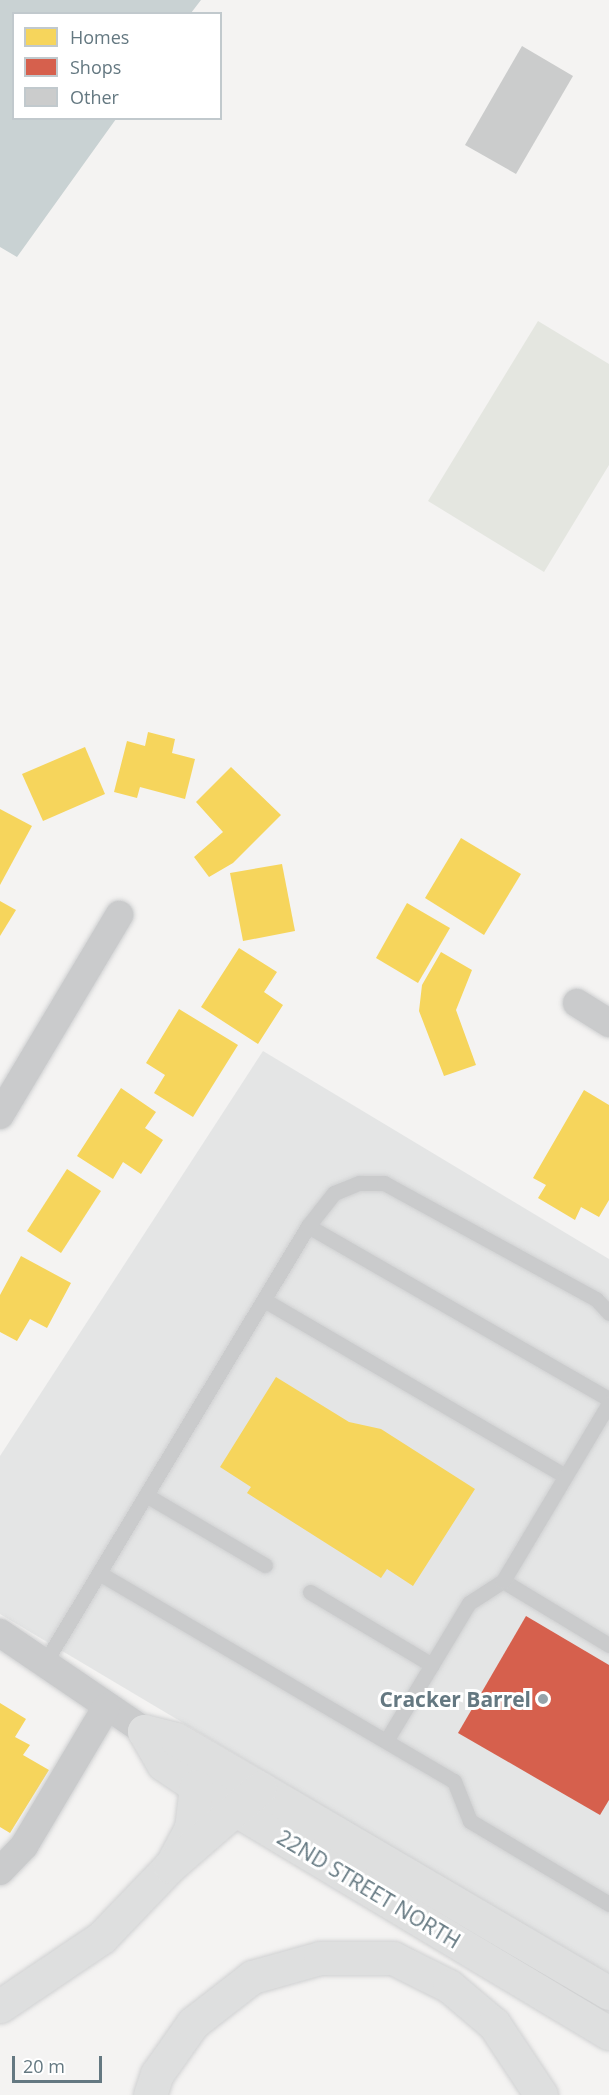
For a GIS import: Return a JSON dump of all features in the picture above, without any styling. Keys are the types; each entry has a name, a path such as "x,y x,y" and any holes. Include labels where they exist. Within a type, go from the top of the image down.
{"main road":[{"name":"22ND STREET NORTH","path":"144,1731 163,1764 196,1786 250,1800 609,1993"},
{"name":"22ND STREET NORTH","path":"144,1731 176,1739 250,1800 609,2033"},
{"path":"171,1866 191,1828 196,1786"},
{"path":"0,2006 101,1938 171,1866 250,1800"},
{"path":"150,2095 157,2074 193,2023 252,1977 320,1958 393,1958 449,1986 494,2024 541,2095"}],"street":[{"path":"0,1115 120,915"},
{"path":"577,1004 609,1023"},
{"name":"22ND STREET NORTH","path":"0,1633 106,1708 144,1731"},
{"path":"0,1871 24,1846 106,1708"}],"lane":[{"path":"44,1664 308,1226 334,1193 359,1183 384,1183 596,1299 609,1313"},
{"path":"308,1226 609,1401 503,1581 469,1603 387,1741"},
{"path":"264,1300 565,1476"},
{"path":"146,1495 266,1565"},
{"path":"99,1574 454,1780 470,1821 607,1900"},
{"path":"503,1581 609,1646"},
{"path":"310,1592 432,1665"}],"shaded area":[{"path":"0,0 201,0 192,12 12,12 12,120 115,120 17,257 0,247"},
{"path":"538,321 609,364 609,465 544,572 428,501"},
{"path":"263,1051 609,1259 609,1976 0,1614 0,1456"}],"building: Homes":[{"path":"148,732 175,739 172,753 195,759 185,799 140,787 137,798 114,792 127,741 145,746"},
{"path":"85,747 105,794 43,821 22,774"},
{"path":"231,767 281,815 233,863 209,877 194,857 223,832 196,802"},
{"path":"0,809 32,826 0,885"},
{"path":"461,838 521,874 484,935 425,898"},
{"path":"282,864 295,931 243,941 230,873"},
{"path":"0,901 16,910 0,936"},
{"path":"407,903 450,928 418,983 376,958"},
{"path":"239,948 277,972 264,992 283,1005 258,1044 201,1007"},
{"path":"441,952 472,970 456,1010 476,1065 444,1076 419,1011 422,985"},
{"path":"179,1009 238,1045 193,1117 154,1093 165,1075 146,1063"},
{"path":"121,1088 156,1112 145,1128 163,1140 141,1174 123,1162 113,1179 77,1156"},
{"path":"584,1090 609,1105 609,1200 599,1217 581,1207 575,1220 538,1198 546,1185 533,1178"},
{"path":"67,1169 101,1191 61,1253 27,1231"},
{"path":"21,1256 71,1283 47,1328 30,1319 17,1341 0,1332 0,1295"},
{"path":"276,1377 349,1422 381,1429 475,1489 413,1586 387,1569 381,1578 247,1493 251,1487 220,1467"},
{"path":"0,1703 26,1719 15,1737 30,1745 23,1755 49,1770 10,1833 0,1827"}],"building: Shops":[{"name":"Cracker Barrel","path":"526,1616 609,1665 609,1800 600,1815 458,1733"}],"building: Other":[{"path":"522,46 573,76 516,174 465,145"}],"place":[{"name":"Cracker Barrel","path":"543,1699"}]}
